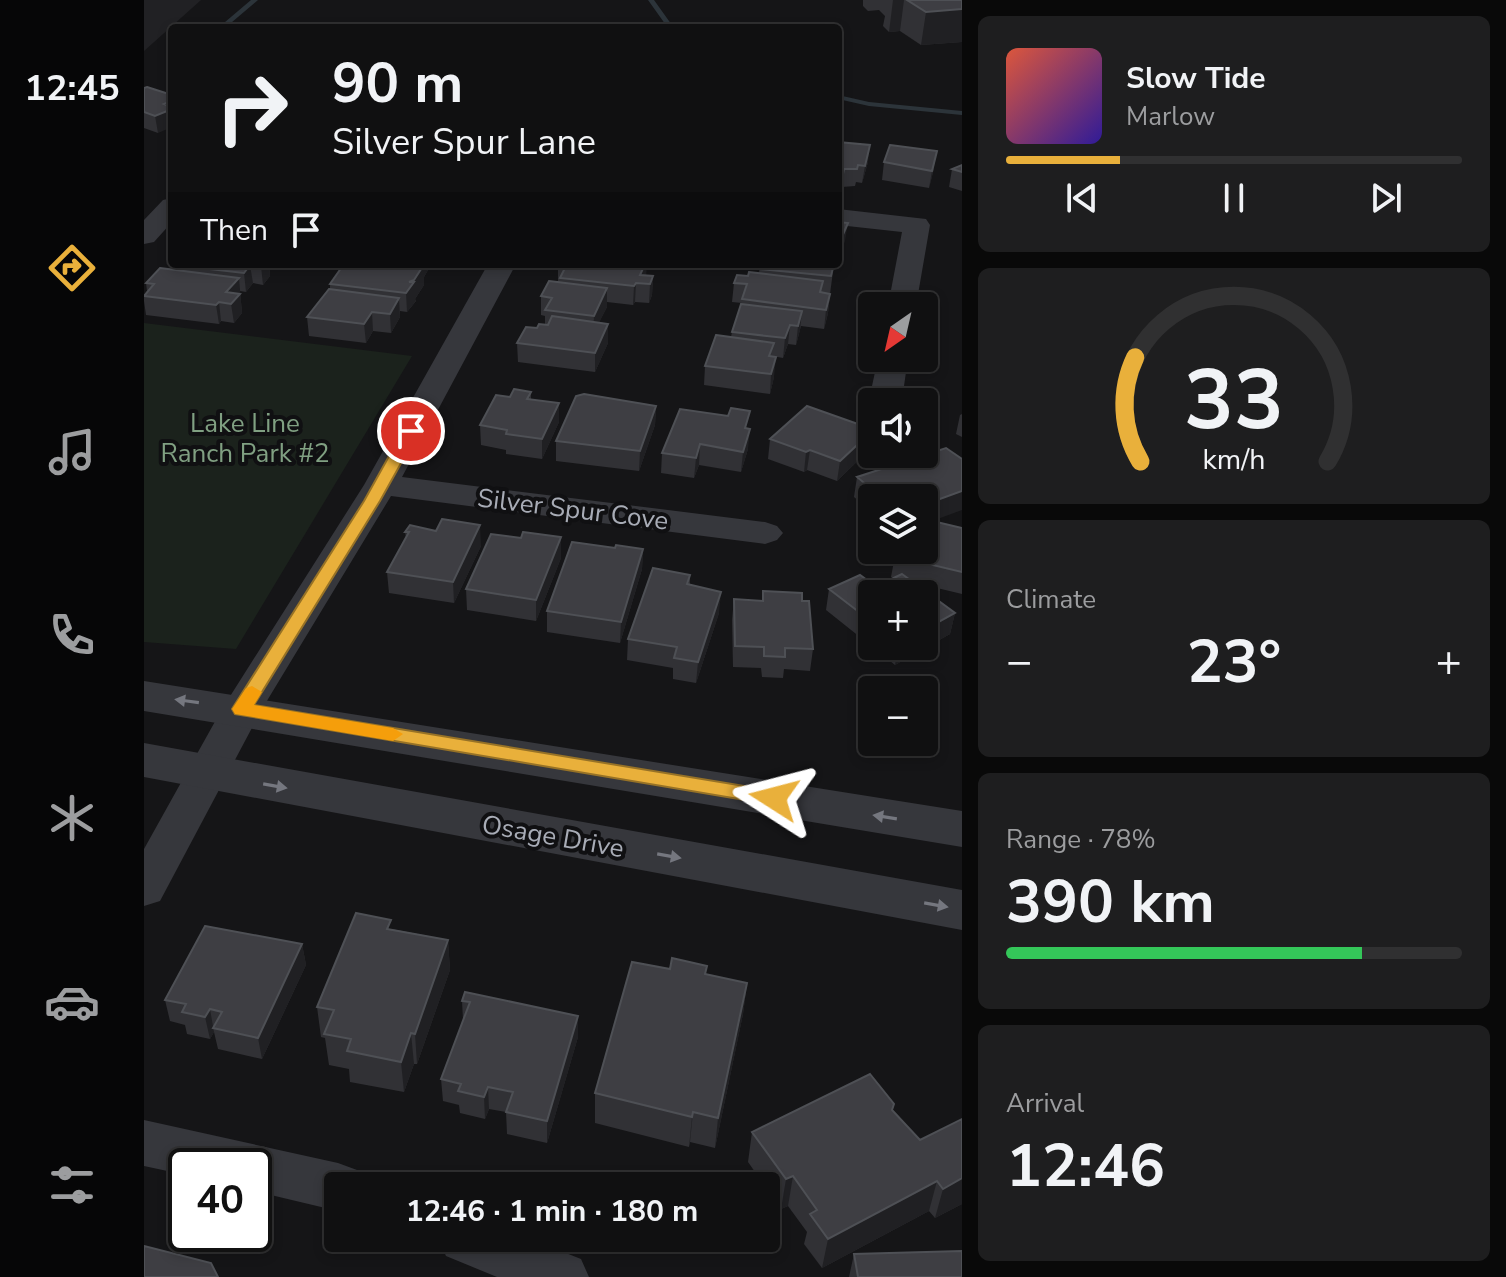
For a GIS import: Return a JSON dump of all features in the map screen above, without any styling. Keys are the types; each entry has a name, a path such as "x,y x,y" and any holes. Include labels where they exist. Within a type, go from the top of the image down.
{"street":[{"path":"144,236 168,210"},
{"path":"842,217 917,225 905,292"},
{"path":"144,889 242,709 381,485 500,268"},
{"name":"Silver Spur Cove","path":"381,485 765,533"},
{"path":"144,696 242,709 962,829"},
{"name":"Osage Drive","path":"144,760 962,910"},
{"path":"144,1143 168,1148"},
{"path":"272,1172 324,1184"},
{"path":"499,1252 561,1277"}],"shaded area":[{"path":"144,0 201,0 174,24 168,24 168,30 144,51"}],"green space":[{"name":"Lake Line Ranch Park #2","path":"144,323 412,356 236,649 144,642"}],"building":[{"path":"907,0 962,0 962,9 926,12"},
{"path":"144,88 168,94 168,102 164,104 168,106 168,111 155,116 144,112"},
{"path":"842,142 870,145 865,166 844,169 843,174"},
{"path":"890,145 937,151 932,171 884,162"},
{"path":"842,222 848,223 842,237"},
{"path":"160,268 239,278 226,292 240,294 231,304 219,302 216,305 144,296 154,284 146,283"},
{"path":"200,268 248,268 244,273"},
{"path":"341,268 422,268 409,282 414,282 406,293 330,284"},
{"path":"565,268 643,268 640,275 653,276 650,284 636,283 634,286 560,278"},
{"path":"760,268 833,268 831,276"},
{"path":"749,272 823,281 820,292 830,294 826,310 742,299 747,284 734,283 737,275 748,276"},
{"path":"549,281 607,288 594,316 545,310 552,298 541,296"},
{"path":"329,289 399,298 390,314 372,312 364,324 307,317"},
{"path":"741,304 802,311 798,326 790,325 785,338 732,332"},
{"path":"552,316 608,324 595,353 517,343 526,327 548,325"},
{"path":"716,335 774,343 769,356 776,357 771,374 705,366"},
{"path":"514,389 531,392 527,399 559,403 542,439 506,434 507,430 480,425 496,395 510,397"},
{"path":"584,394 656,406 640,451 556,441 576,396"},
{"path":"807,406 858,424 858,444 840,461 770,439"},
{"path":"731,408 750,411 745,428 750,429 743,452 700,444 696,458 662,453 680,409 728,416"},
{"path":"946,448 962,459 962,491 938,500 938,484 865,484 857,477 885,468 938,468 938,451"},
{"path":"442,519 480,525 453,582 387,572 410,525 436,531"},
{"path":"938,522 962,528 962,572 928,564 938,564"},
{"path":"523,532 561,537 536,600 466,589 491,534 521,538"},
{"path":"572,542 643,549 621,622 547,611"},
{"path":"653,568 690,575 687,584 721,592 698,662 674,658 677,647 628,639"},
{"path":"902,574 910,580 889,580"},
{"path":"860,575 867,580 858,580 858,611 829,589"},
{"path":"763,591 802,593 802,601 809,601 813,649 785,648 785,657 764,656 764,647 735,646 734,599 763,601"},
{"path":"938,600 955,613 938,622"},
{"path":"356,913 391,920 387,929 448,940 415,1034 411,1033 401,1062 347,1051 351,1039 324,1034 334,1010 317,1007"},
{"path":"205,926 302,944 258,1038 213,1028 222,1012 210,1009 205,1017 182,1012 186,1004 165,1000"},
{"path":"672,958 707,966 705,974 747,983 718,1118 693,1112 692,1117 595,1093 632,962 670,969"},
{"path":"465,992 578,1016 547,1121 506,1112 513,1092 488,1087 484,1097 458,1091 461,1084 441,1079 470,1002 462,1001"},
{"path":"870,1074 894,1104 892,1110 920,1140 962,1119 962,1178 943,1189 937,1181 828,1239 810,1214 817,1210 793,1176 786,1179 752,1132"},
{"path":"144,1246 211,1263 218,1277 144,1277"},
{"path":"962,1251 962,1277 858,1277 854,1254"}],"waterway":[{"path":"226,24 255,0"},
{"path":"651,0 668,24"},
{"path":"842,98 869,104 962,113"}],"slow traffic":[{"path":"252,692 242,709 393,734"}],"route":[{"path":"411,431 372,501 242,709 774,798"}]}
